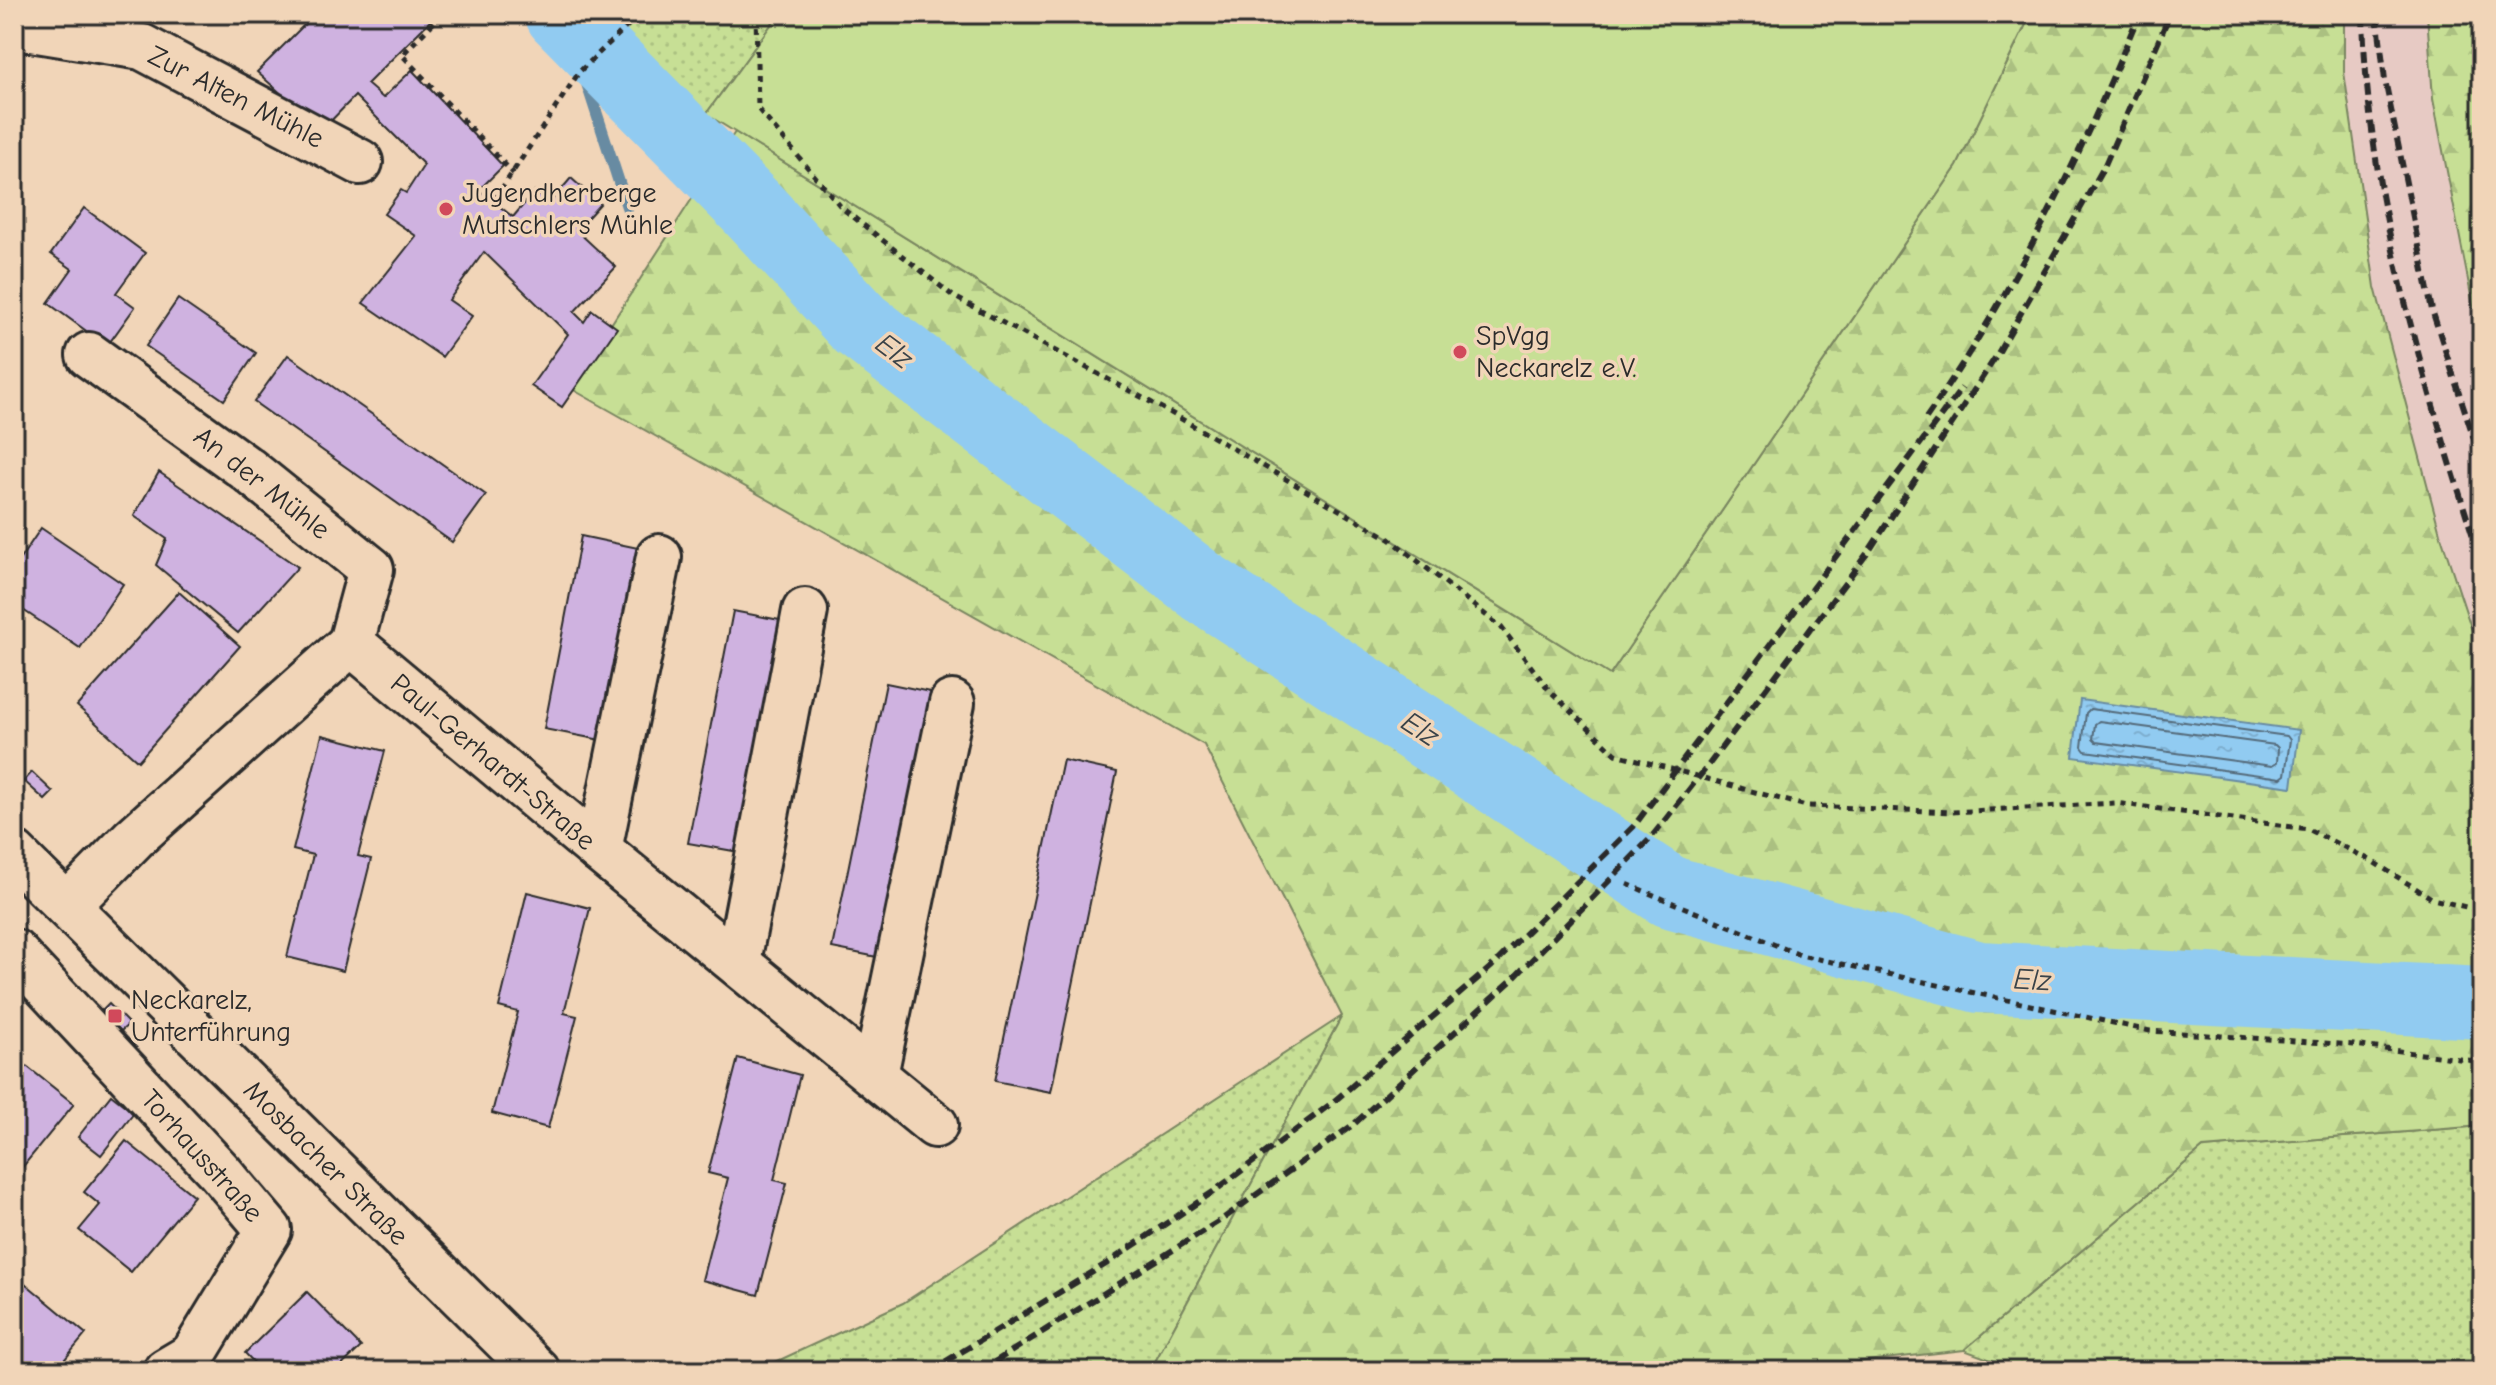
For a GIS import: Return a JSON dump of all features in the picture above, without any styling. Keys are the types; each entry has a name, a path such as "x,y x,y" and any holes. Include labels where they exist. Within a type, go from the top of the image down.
{"street":[{"name":"Zur Alten Mühle","path":"14,29 142,47 360,162"},
{"name":"An der Mühle","path":"89,355 247,469 371,569 351,643"},
{"path":"599,850 659,557"},
{"path":"738,962 805,611"},
{"name":"Paul-Gerhardt-Straße","path":"351,643 935,1125"},
{"path":"67,906 134,838 351,643"},
{"path":"875,1075 952,703"},
{"name":"Mosbacher Straße","path":"14,854 537,1371"},
{"name":"Torhausstraße","path":"14,952 220,1172 269,1230 193,1355 166,1371"}],"path":[{"path":"442,14 402,55 515,172"},
{"path":"494,200 580,71 640,14"},
{"path":"755,15 758,109 842,208 953,296 1171,413 1390,539 1501,627 1549,690 1616,754 1806,806 1952,812 2116,803 2308,829 2370,860 2433,899 2482,911"},
{"path":"1627,884 1800,955 2150,1031 2354,1045 2482,1062"}],"shaded area":[{"path":"2344,14 2427,14 2433,99 2474,311 2482,336 2482,661 2440,533 2375,287 2344,72"}],"green space":[{"path":"545,14 779,14 706,114"},
{"name":"SpVgg Neckarelz e.V.","path":"779,14 2031,14 1957,166 1610,675 706,114"},
{"path":"2031,14 2344,14 2344,72 2375,287 2440,533 2482,661 2482,1126 2203,1148 1964,1350 1777,1371 1150,1371 1342,1016 1204,745 570,388 735,132 1610,675 1957,166"},
{"path":"2427,14 2482,14 2482,336 2474,311 2433,99"},
{"path":"1342,1016 1150,1371 756,1371 903,1303"},
{"path":"2482,1126 2482,1371 2021,1371 1964,1350 2203,1148"}],"water":[{"path":"2080,700 2299,730 2292,787 2073,757"}],"building":[{"name":"Jugendherberge Mutschlers Mühle","path":"315,14 437,14 367,84 383,98 412,70 503,166 479,190 513,217 535,191 549,204 571,178 600,204 576,230 616,267 574,312 584,322 592,310 617,328 562,407 531,386 568,334 484,252 449,300 472,316 442,357 363,303 416,236 384,214 401,190 406,193 424,165 355,96 322,130 257,72"},
{"path":"84,208 145,253 116,293 135,307 107,346 48,303 72,269 51,254"},
{"path":"178,299 256,353 224,400 146,346"},
{"path":"288,355 486,495 452,542 254,402"},
{"path":"159,472 298,567 238,633 156,565 167,539 134,516"},
{"path":"41,528 123,584 80,648 14,604 14,568"},
{"path":"581,536 638,548 601,740 544,729"},
{"path":"179,592 240,646 138,761 77,706"},
{"path":"733,611 790,622 745,853 688,843"},
{"path":"886,683 940,694 887,959 832,948"},
{"path":"322,735 385,751 358,856 371,859 343,971 287,957 313,855 293,850"},
{"path":"1063,760 1117,772 1051,1092 995,1081"},
{"path":"32,772 53,792 45,800 24,781"},
{"path":"527,892 590,908 564,1013 577,1016 548,1128 492,1113 518,1012 499,1007"},
{"path":"109,1004 129,1024 121,1031 101,1012"},
{"path":"14,1056 74,1104 16,1175 14,1173"},
{"path":"738,1058 800,1075 774,1180 787,1183 758,1295 702,1280 728,1178 708,1173"},
{"path":"111,1095 134,1113 101,1155 78,1137"},
{"path":"126,1141 194,1196 131,1272 79,1230 100,1205 84,1192"},
{"path":"14,1274 86,1334 55,1371 32,1371 14,1356"},
{"path":"307,1292 361,1347 336,1371 262,1371 245,1353"}],"waterway":[{"name":"Elz","path":"561,14 753,209 859,324 1203,587 1670,892 1979,977 2482,1003"},
{"path":"566,19 627,207"}],"railway":[{"path":"1926,418 1988,322 2044,222 2094,119 2139,14"},
{"path":"980,1371 1224,1218 1354,1124 1512,980 1650,839 1869,551 1997,355 2104,167 2170,14"},
{"path":"2363,14 2375,155 2403,294 2440,430 2482,565"},
{"path":"2377,14 2385,80 2432,310 2482,463"},
{"path":"930,1371 1106,1264 1213,1192 1332,1103 1491,967 1634,826 1962,388"}],"place":[{"name":"Jugendherberge Mutschlers Mühle","path":"446,209"},
{"name":"SpVgg Neckarelz e.V.","path":"1460,352"},
{"name":"Neckarelz, Unterführung","path":"115,1016"}]}
